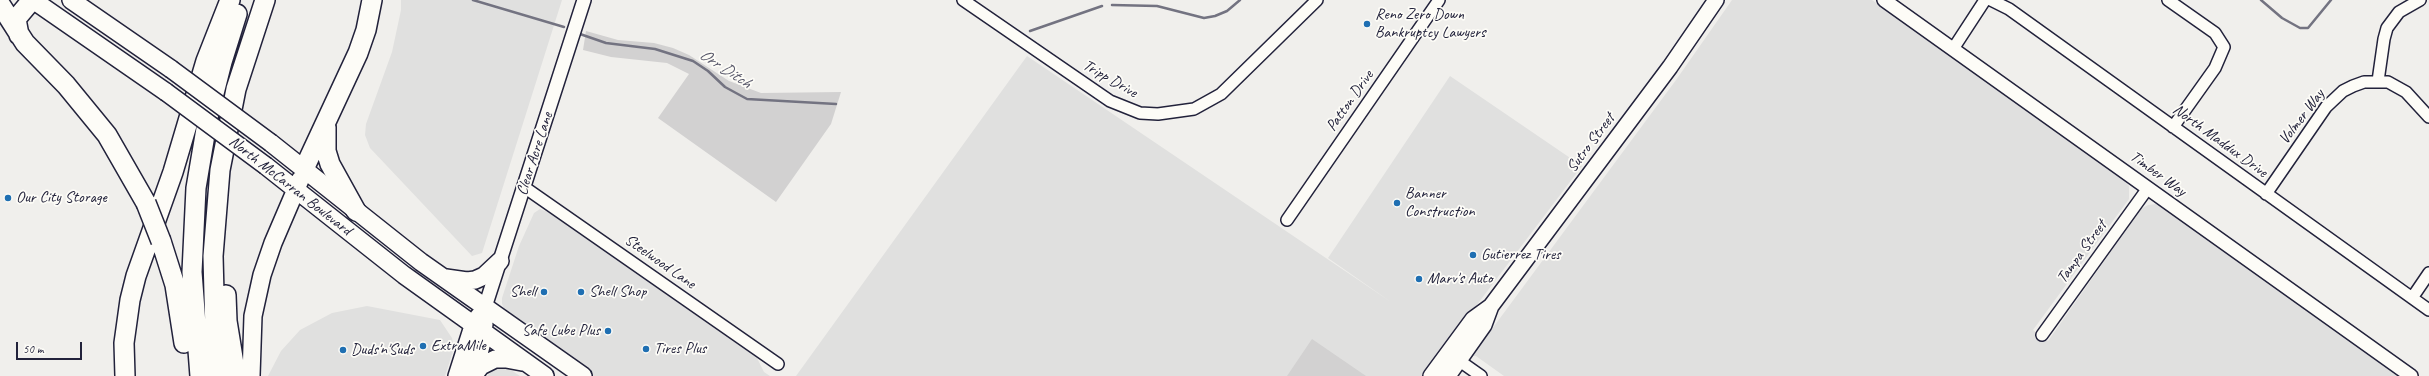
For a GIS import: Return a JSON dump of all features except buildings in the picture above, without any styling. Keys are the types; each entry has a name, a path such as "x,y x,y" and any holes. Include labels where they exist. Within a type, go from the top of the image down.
{"highway":[{"path":"19,35 16,20 33,0"},
{"path":"125,376 124,343 136,276 176,165 206,61 230,0"},
{"path":"200,376 192,272 197,181 214,90 242,0"},
{"path":"219,376 213,306 214,236 220,170 230,118 248,48 265,0"},
{"path":"304,169 358,53 366,30 372,0"},
{"path":"0,4 19,35 89,111 123,159 146,203 161,241 174,285 180,316 187,376"},
{"path":"230,118 222,201 223,257 227,321 236,376"},
{"path":"327,122 325,136 330,164 356,211"}],"main road":[{"name":"North McCarran Boulevard","path":"33,0 166,92 266,166 404,275 545,376"},
{"name":"North McCarran Boulevard","path":"71,0 171,68 271,143 443,278 583,376"},
{"name":"Sutro Street","path":"1448,376 1453,356 1473,319 1491,306 1656,86 1716,0"},
{"path":"251,376 253,316 262,275 273,243 304,169"},
{"path":"443,278 460,281 475,280 484,276 500,261"},
{"name":"Clear Acre Lane","path":"473,376 479,329 485,307"},
{"name":"Clear Acre Lane","path":"457,376 479,329"},
{"name":"Sutro Street","path":"1431,376 1453,356"},
{"path":"473,376 481,366 495,359 506,358 529,365"}],"street":[{"name":"Clear Acre Lane","path":"485,307 584,0"},
{"name":"Tripp Drive","path":"964,0 1110,101 1123,108 1140,113 1158,114 1194,109 1221,94 1317,0"},
{"name":"Patton Drive","path":"1287,220 1439,0"},
{"name":"Timber Way","path":"1884,0 2411,376"},
{"path":"1953,49 1985,0"},
{"name":"North Maddux Drive","path":"1991,0 2009,9 2429,310"},
{"path":"2168,0 2215,34 2224,47 2220,60 2172,127"},
{"path":"2420,0 2399,12 2387,28 2378,81 2388,82 2406,92 2429,117"},
{"name":"Volmer Way","path":"2266,194 2333,99 2353,86 2378,81"},
{"name":"Steelwood Lane","path":"524,187 778,364"},
{"name":"Tampa Street","path":"2042,335 2148,188"},
{"path":"2412,298 2429,273"},
{"path":"1453,356 1481,376"}],"shaded area":[{"path":"401,0 562,0 482,253 472,256 370,148 365,135 366,124 392,52 401,10"},
{"path":"1732,0 1872,0 2124,180 2129,186 2129,199 2033,330 2048,341 2141,209 2148,205 2156,204 2163,206 2401,376 1504,376 1476,356 1472,356 1676,80"},
{"path":"586,31 618,40 654,43 673,48 689,55 729,81 761,93 841,92 831,124 776,202 658,118 689,74 667,63 611,57 583,50"},
{"path":"1027,56 1391,302 1328,258 1450,76 1582,166 1423,376 796,376"},
{"path":"540,209 550,213 757,358 764,372 770,376 594,376 507,315 502,304 502,298 519,246 534,213"},
{"path":"367,306 440,320 452,338 454,348 445,376 268,376 281,351 300,330 332,313"},
{"path":"1312,339 1366,376 1287,376"},
{"path":"500,367 511,370 520,376 487,376 494,369"}],"waterway":[{"name":"Orr Ditch","path":"473,0 564,27"},
{"name":"Orr Ditch","path":"1112,5 1157,6 1204,18 1215,16 1227,11 1240,0"},
{"name":"Orr Ditch","path":"2261,0 2282,18 2300,28 2308,28 2331,0"},
{"name":"Orr Ditch","path":"1030,31 1102,6"},
{"name":"Orr Ditch","path":"580,34 606,43 655,49 693,61 708,71 725,87 747,99 836,104"}],"place":[{"name":"Reno Zero Down Bankruptcy Lawyers","path":"1367,24"},
{"name":"Our City Storage","path":"8,198"},
{"name":"Banner Construction","path":"1397,203"},
{"name":"Gutierrez Tires","path":"1473,255"},
{"name":"Marv's Auto","path":"1419,279"},
{"name":"Shell","path":"544,292"},
{"name":"Shell Shop","path":"581,292"},
{"name":"Safe Lube Plus","path":"608,331"},
{"name":"ExtraMile","path":"423,346"},
{"name":"Tires Plus","path":"646,349"},
{"name":"Duds'n'Suds","path":"343,350"}]}
